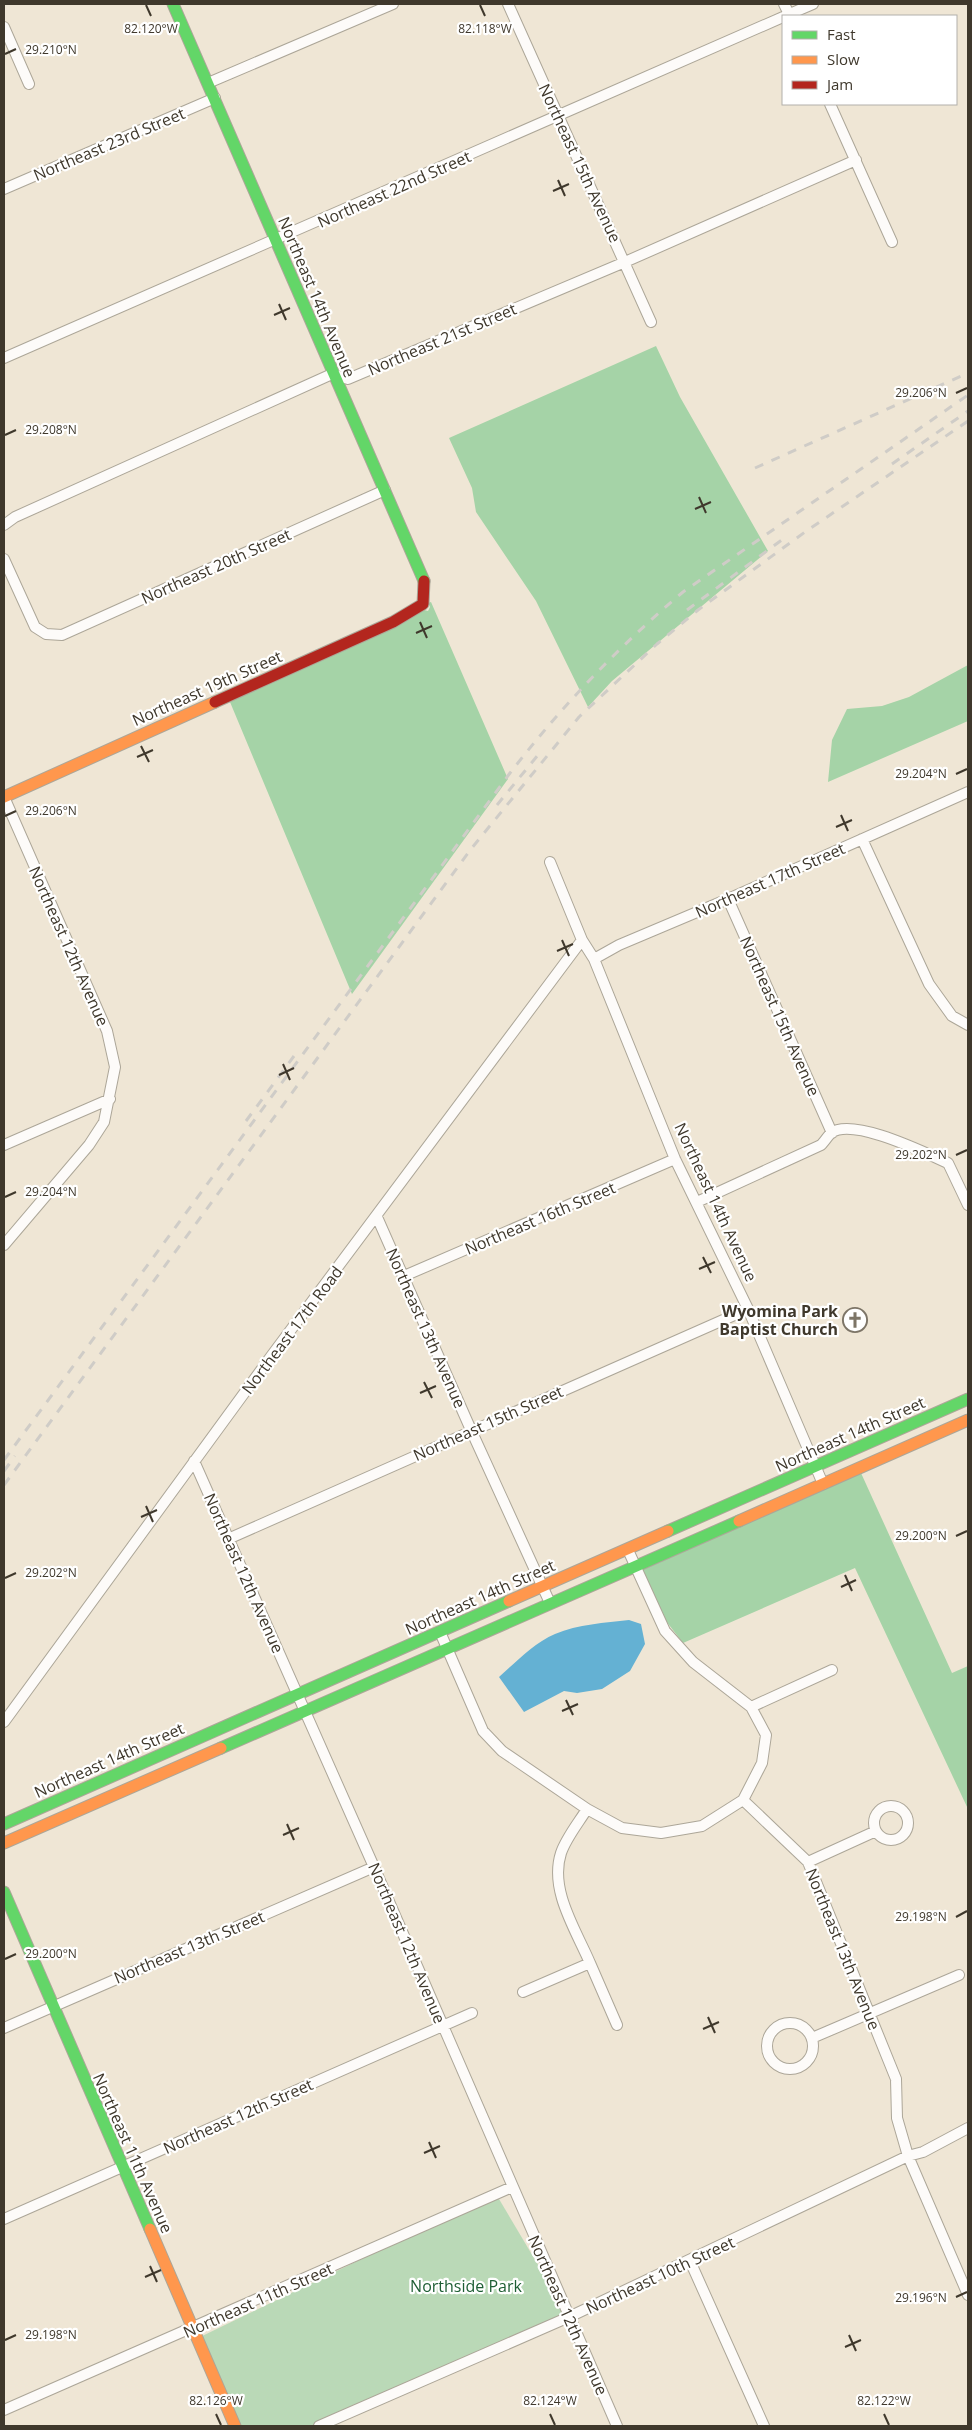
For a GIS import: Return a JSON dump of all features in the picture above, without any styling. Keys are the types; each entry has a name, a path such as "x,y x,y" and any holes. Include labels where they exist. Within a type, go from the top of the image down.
{"main road":[{"name":"Northeast 14th Avenue","path":"173,4 332,374 385,490 424,582 423,604"},
{"name":"Northeast 19th Street","path":"4,797 394,622 423,604"},
{"name":"Northeast 14th Street","path":"4,1824 968,1400"},
{"name":"Northeast 14th Street","path":"4,1843 968,1420"},
{"name":"Northeast 11th Avenue","path":"4,1892 51,2006 235,2426"}],"street":[{"path":"208,83 393,4"},
{"name":"Northeast 15th Avenue","path":"508,4 557,117 652,322"},
{"name":"Northeast 22nd Street","path":"789,15 813,4"},
{"name":"Northeast 22nd Street","path":"4,358 782,18"},
{"path":"4,27 29,84"},
{"name":"Northeast 23rd Street","path":"4,189 215,98"},
{"path":"830,105 892,242"},
{"name":"Northeast 21st Street","path":"4,525 15,517 332,374 348,379 625,262 856,160"},
{"name":"Northeast 20th Street","path":"4,558 35,627 46,634 62,635 385,490"},
{"name":"Northeast 17th Street","path":"594,959 619,945 728,899 968,792"},
{"name":"Northeast 12th Avenue","path":"4,797 107,1031 114,1067 110,1099"},
{"path":"862,839 929,984 952,1016 968,1025"},
{"path":"550,862 582,940 594,959"},
{"name":"Northeast 15th Avenue","path":"728,899 832,1133"},
{"name":"Northeast 17th Road","path":"4,1722 194,1461 582,940"},
{"name":"Northeast 14th Avenue","path":"594,959 675,1159 748,1309 823,1484"},
{"path":"4,1145 110,1099"},
{"path":"4,1245 89,1144 104,1122 110,1099"},
{"path":"697,1202 822,1146 832,1133 850,1128 896,1141 948,1163 968,1204"},
{"name":"Northeast 16th Street","path":"404,1276 675,1159"},
{"name":"Northeast 13th Avenue","path":"377,1217 470,1430 550,1604"},
{"name":"Northeast 15th Street","path":"228,1539 470,1430 748,1309"},
{"name":"Northeast 12th Avenue","path":"194,1461 374,1867 616,2426"},
{"path":"440,1632 483,1731 502,1751 587,1809 622,1828 661,1833 702,1826 743,1800 762,1763 766,1735 751,1707 693,1662 665,1630 628,1550"},
{"path":"751,1707 832,1670"},
{"name":"Northeast 13th Avenue","path":"743,1800 808,1862 896,2079 897,2118 908,2156 968,2295"},
{"path":"587,1809 561,1852 558,1880 564,1904 617,2025"},
{"path":"808,1862 876,1831"},
{"name":"Northeast 13th Street","path":"4,2028 374,1867"},
{"path":"523,1992 590,1963"},
{"path":"812,2038 870,2015 959,1975"},
{"name":"Northeast 12th Street","path":"4,2219 472,2013"},
{"path":"796,2023 803,2026 812,2038 810,2059 798,2068 791,2070 777,2066 768,2055 766,2041 770,2034 781,2024 796,2023"},
{"name":"Northeast 10th Street","path":"319,2426 690,2262 908,2156 923,2152 968,2128"},
{"name":"Northeast 11th Street","path":"4,2410 512,2187"},
{"path":"690,2262 764,2426"}],"green space":[{"path":"656,346 680,397 768,551 612,681 588,707 536,601 476,512 472,488 449,438"},
{"path":"431,602 508,779 352,994 230,702 424,610 428,611 430,607 428,603"},
{"path":"968,665 968,721 828,782 832,740 847,709 882,706 909,697"},
{"path":"861,1473 952,1673 968,1666 968,1809 855,1568 683,1643 666,1621 642,1570"},
{"name":"Northside Park","path":"496,2194 569,2317 319,2426 235,2426 196,2339"}],"water":[{"path":"629,1620 641,1624 645,1644 630,1671 602,1689 577,1693 564,1691 524,1712 499,1677 533,1648 555,1634 582,1626"}],"railway":[{"path":"755,468 968,373"},
{"path":"4,1460 510,773 570,701 613,656 683,592 968,395"},
{"path":"892,464 968,411"},
{"path":"4,1485 471,849 579,717 657,644 698,610 805,532 968,421"},
{"path":"687,610 783,539"},
{"path":"497,805 538,755"},
{"path":"246,1121 294,1056"},
{"path":"4,1471 15,1456"}],"traffic: fast":[{"path":"173,4 424,581"},
{"path":"668,1531 968,1399"},
{"path":"221,1748 739,1521"},
{"path":"4,1824 509,1601"},
{"path":"4,1892 150,2229"}],"traffic: slow":[{"path":"4,797 215,702"},
{"path":"739,1521 968,1420"},
{"path":"509,1601 668,1531"},
{"path":"4,1843 221,1748"},
{"path":"150,2229 235,2426"}],"traffic: jam":[{"path":"215,702 393,622 423,604 424,581"}],"place":[{"name":"Wyomina Park Baptist Church","path":"855,1320"}]}
